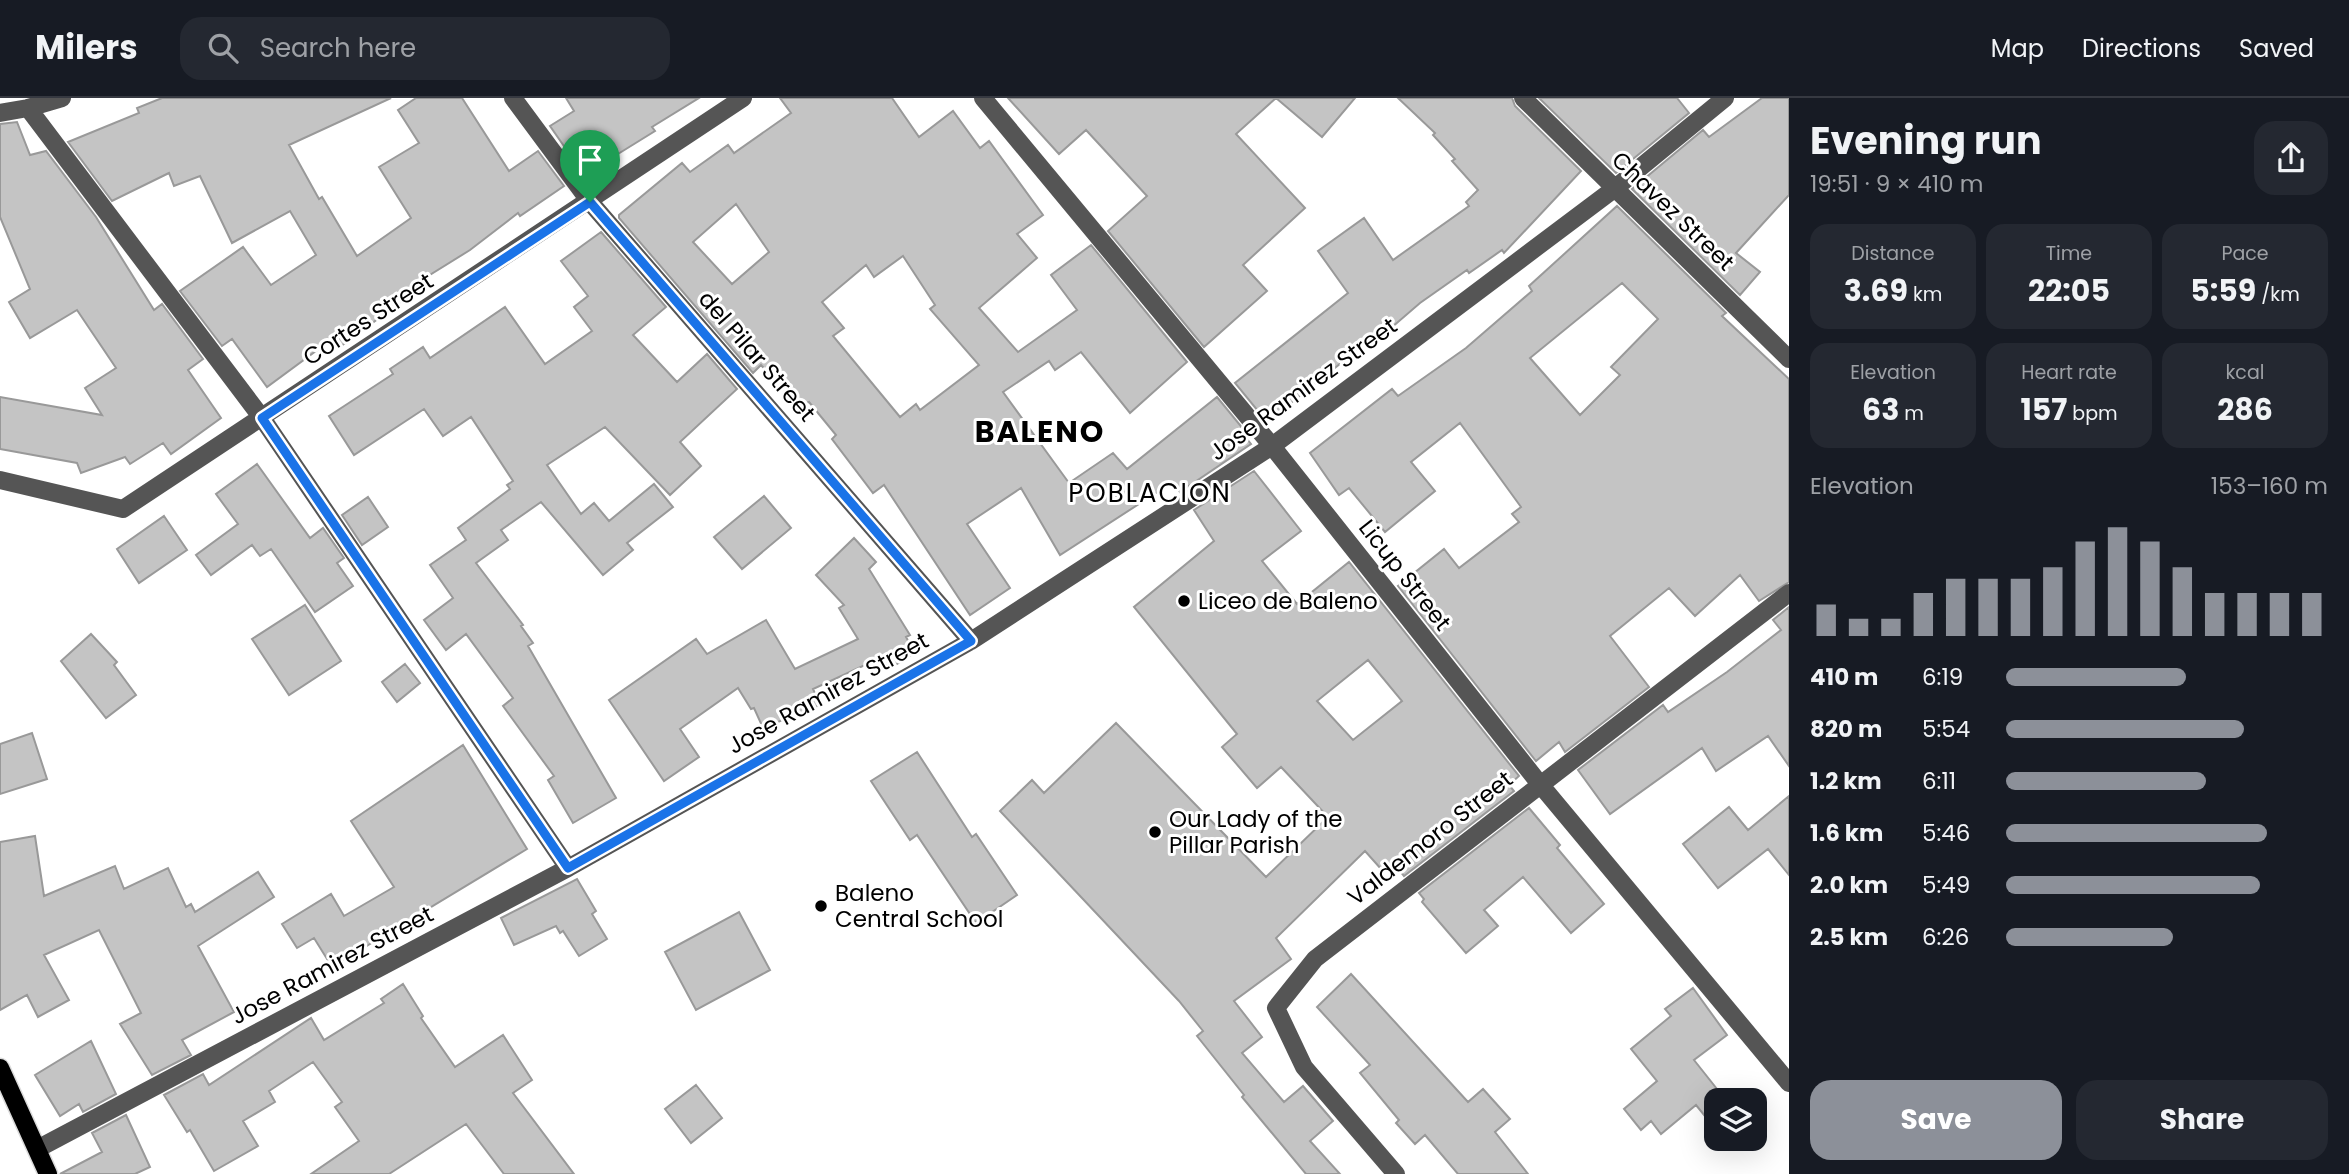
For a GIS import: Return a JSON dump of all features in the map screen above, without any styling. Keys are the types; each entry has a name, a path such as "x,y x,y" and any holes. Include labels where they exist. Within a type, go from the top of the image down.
{"main road":[{"path":"0,1068 39,1148 48,1174"}],"street":[{"path":"0,113 62,98"},
{"name":"del Pilar Street","path":"513,98 590,202 971,641"},
{"name":"Cortes Street","path":"0,480 123,509 590,202 743,98"},
{"name":"Licup Street","path":"982,98 1272,446 1539,783 1789,1083"},
{"name":"Chavez Street","path":"1523,98 1789,359"},
{"name":"Jose Ramirez Street","path":"39,1148 568,868 971,641 1272,446 1614,189 1725,98"},
{"path":"28,108 262,418 568,868"},
{"name":"Valdemoro Street","path":"1396,1174 1304,1067 1276,1008 1315,959 1539,783 1789,593"}],"building":[{"path":"162,98 391,98 289,145 319,199 322,197 357,256 411,218 379,167 419,143 398,110 416,98 462,98 509,171 538,151 564,186 520,216 518,213 470,250 425,278 428,282 341,346 335,337 267,387 232,339 222,346 180,291 243,247 271,285 316,255 290,211 232,243 200,176 174,186 169,173 112,201 68,142 139,113 137,108"},
{"path":"566,98 699,98 652,127 655,131 584,175 550,126 574,111"},
{"path":"780,98 892,98 919,137 953,111 980,148 989,141 1043,215 1017,234 1037,258 979,308 1018,352 1077,310 1051,275 1091,245 1187,362 1130,413 1081,352 1055,370 1049,361 1003,392 1069,483 1113,453 1127,469 1217,397 1249,436 1247,439 1251,444 1180,492 1173,482 1060,555 1021,488 967,524 1010,588 970,615 884,485 873,493 832,439 836,435 809,402 797,406 761,365 753,373 619,218 619,215 682,163 690,172 728,145 734,153 791,113","holes":["736,204 769,252 732,284 693,242","903,256 935,305 930,309 979,365 920,410 916,404 900,417 833,336 844,328 822,302 866,265 874,277"]},
{"path":"1008,98 1276,98 1236,134 1305,208 1243,265 1267,291 1204,347 1108,231 1147,196 1086,130 1059,154"},
{"path":"1276,98 1355,98 1322,137"},
{"path":"1398,98 1512,98 1515,106 1581,171 1504,253 1502,250 1469,273 1467,270 1420,303 1383,335 1380,332 1267,422 1235,383 1348,293 1318,251 1364,218 1393,260 1469,206 1466,202 1478,190 1452,161 1455,159 1433,135 1435,133"},
{"path":"1539,98 1677,98 1689,113 1616,173"},
{"path":"1762,98 1789,98 1789,195 1736,253 1760,272 1740,295 1632,189 1703,130 1709,137"},
{"path":"17,122 30,155 46,151 96,217 154,310 162,304 203,359 188,370 221,418 171,454 163,443 130,464 125,457 81,473 77,463 0,449 0,397 102,415 85,388 116,368 77,310 30,338 9,302 30,289 0,217 0,124"},
{"path":"1617,206 1726,313 1722,316 1789,379 1789,582 1759,601 1740,575 1695,616 1669,588 1610,636 1649,687 1565,752 1559,742 1536,761 1398,586 1444,549 1459,568 1519,522 1512,514 1521,507 1460,423 1411,462 1435,491 1385,532 1349,488 1339,495 1310,453 1392,389 1398,396 1466,348 1532,291 1529,286","holes":["1622,283 1658,319 1611,367 1620,375 1580,415 1530,358"]},
{"path":"601,232 666,307 633,335 677,382 707,354 737,389 680,442 701,466 670,495 605,427 547,465 581,514 594,503 609,521 654,484 673,507 627,543 633,550 603,575 541,502 501,530 508,540 476,563 523,625 521,626 533,643 528,646 616,798 573,823 548,780 554,776 503,706 513,698 466,634 446,650 424,620 453,598 430,565 466,540 458,528 510,489 507,485 513,481 471,417 443,436 424,409 354,455 329,416 393,374 390,369 423,347 430,358 505,307 545,364 592,331 574,307 588,296 561,261"},
{"path":"257,464 310,538 323,528 344,558 337,563 353,586 315,612 271,549 260,556 252,545 211,575 196,555 238,524 216,494"},
{"path":"1254,471 1301,531 1262,561 1297,604 1349,562 1519,776 1509,785 1514,791 1404,876 1392,861 1382,870 1365,851 1276,938 1291,959 1234,1001 1262,1037 1242,1053 1284,1102 1303,1086 1333,1121 1310,1141 1340,1174 1306,1174 1242,1097 1244,1095 1197,1036 1203,1031 1179,1001 1000,811 1032,780 1044,793 1116,723 1266,877 1328,817 1281,767 1257,788 1222,747 1237,734 1134,607 1214,541 1194,510","holes":["1368,660 1402,701 1353,740 1317,701"]},
{"path":"764,496 791,528 742,569 714,537"},
{"path":"368,497 388,527 362,545 342,515"},
{"path":"164,516 187,550 139,583 117,549"},
{"path":"854,538 876,562 869,569 910,635 906,637 915,653 887,670 880,658 813,689 820,705 763,728 754,708 751,709 738,688 680,729 699,757 664,781 609,700 696,639 707,654 766,620 795,669 858,639 839,608 844,605 816,575"},
{"path":"305,605 341,661 289,695 252,639"},
{"path":"1789,607 1789,766 1768,736 1716,771 1702,748 1610,814 1578,770 1663,705 1668,712 1727,672 1781,630 1773,620"},
{"path":"91,634 117,662 114,665 136,695 106,718 61,661"},
{"path":"405,664 420,683 397,702 382,682"},
{"path":"32,733 47,779 0,794 0,744"},
{"path":"463,745 527,849 332,967 314,938 297,948 282,924 331,894 344,916 394,887 351,821"},
{"path":"917,752 972,837 976,834 1017,895 976,923 917,835 910,840 871,781"},
{"path":"1789,796 1789,875 1768,849 1718,888 1683,844 1729,807 1748,830"},
{"path":"1529,808 1560,845 1557,848 1604,904 1571,933 1523,877 1484,910 1498,926 1466,953 1422,902 1424,899 1419,893"},
{"path":"35,836 44,896 115,866 124,889 168,868 186,907 191,904 195,912 258,872 274,897 198,946 234,1012 182,1040 191,1055 152,1075 120,1024 141,1013 99,930 44,955 69,1000 38,1017 27,995 0,1010 0,842"},
{"path":"577,879 596,911 592,914 607,939 579,956 563,931 560,933 556,926 514,945 501,918"},
{"path":"739,912 770,970 696,1010 665,952"},
{"path":"1351,974 1468,1102 1483,1089 1510,1119 1495,1132 1528,1174 1458,1174 1425,1135 1415,1144 1396,1123 1399,1120 1360,1073 1370,1065 1317,1007"},
{"path":"403,984 423,1016 421,1018 455,1067 503,1035 532,1080 513,1093 574,1174 504,1174 466,1124 389,1174 311,1174 359,1141 335,1107 342,1102 313,1062 269,1091 275,1102 243,1121 258,1146 214,1171 190,1130 187,1132 164,1095 203,1074 209,1085 311,1018 324,1040 384,1003 381,999"},
{"path":"1693,988 1727,1035 1694,1060 1716,1088 1704,1088 1704,1115 1696,1105 1661,1134 1651,1121 1641,1130 1624,1109 1657,1081 1631,1049 1671,1016 1665,1009"},
{"path":"91,1041 116,1094 83,1112 79,1104 60,1116 35,1075"},
{"path":"696,1085 722,1118 691,1143 665,1109"},
{"path":"126,1115 150,1167 135,1174 60,1174 102,1152 92,1133"}],"place":[{"name":"Liceo de Baleno","path":"1184,601"},
{"name":"Our Lady of the Pillar Parish","path":"1155,832"},
{"name":"Baleno Central School","path":"821,906"}],"district":[{"name":"BALENO","path":"1040,431"},
{"name":"POBLACION","path":"1150,493"}],"route":[{"path":"590,202 971,641 568,868 262,418 590,202"}]}
